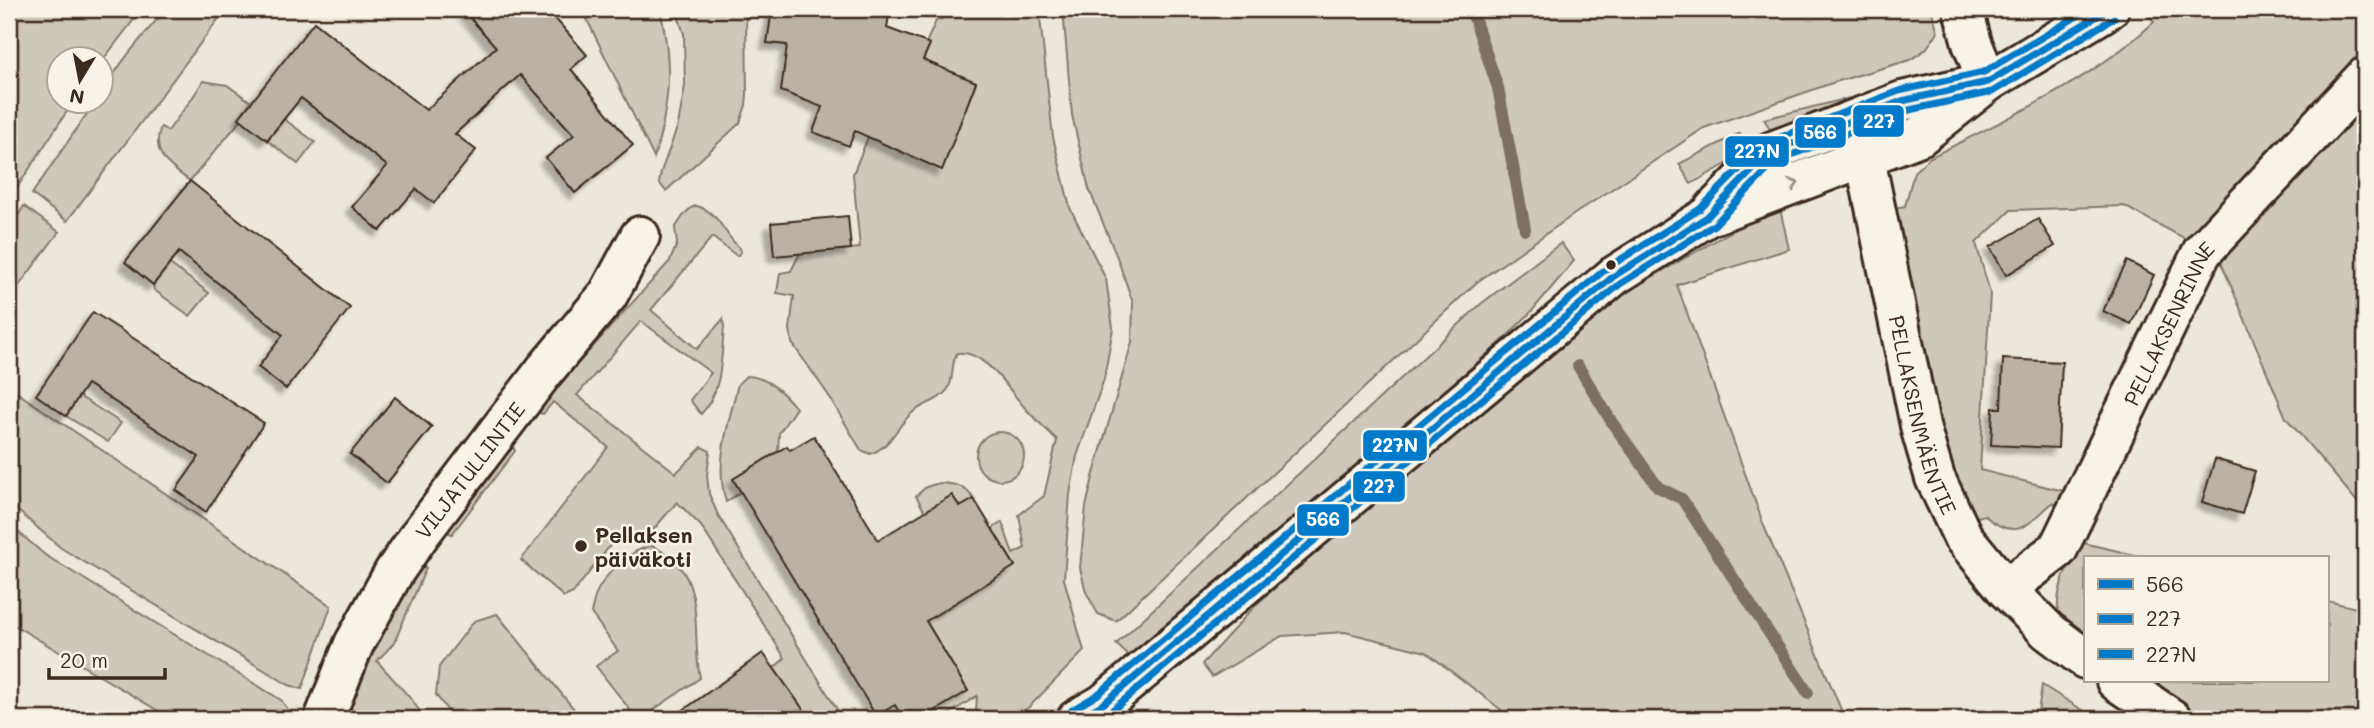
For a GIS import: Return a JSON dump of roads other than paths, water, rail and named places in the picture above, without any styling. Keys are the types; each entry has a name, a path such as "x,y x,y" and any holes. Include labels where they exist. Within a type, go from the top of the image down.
{"street":[{"path":"1963,9 1972,43 1988,82"},
{"path":"1100,714 1614,276 1707,217 1920,136 1988,82 2109,9"},
{"name":"PELLAKSENRINNE","path":"2006,589 2058,549 2202,252 2365,77"},
{"path":"1707,217 1770,152 1902,101 1988,82"},
{"name":"PELLAKSENMÄENTIE","path":"1850,121 1865,158 1921,429 1935,478 1963,537 2006,589 2048,631 2084,658"},
{"name":"VILJATULLINTIE","path":"324,719 354,644 394,572 545,370 608,295 640,236"},
{"path":"2117,682 2172,719"}],"waterway":[{"path":"1471,9 1498,88 1525,229"},
{"path":"1578,366 1613,424 1658,487 1682,499 1808,693"}],"place":[{"name":"Pellaksen päiväkoti","path":"581,546"}]}
